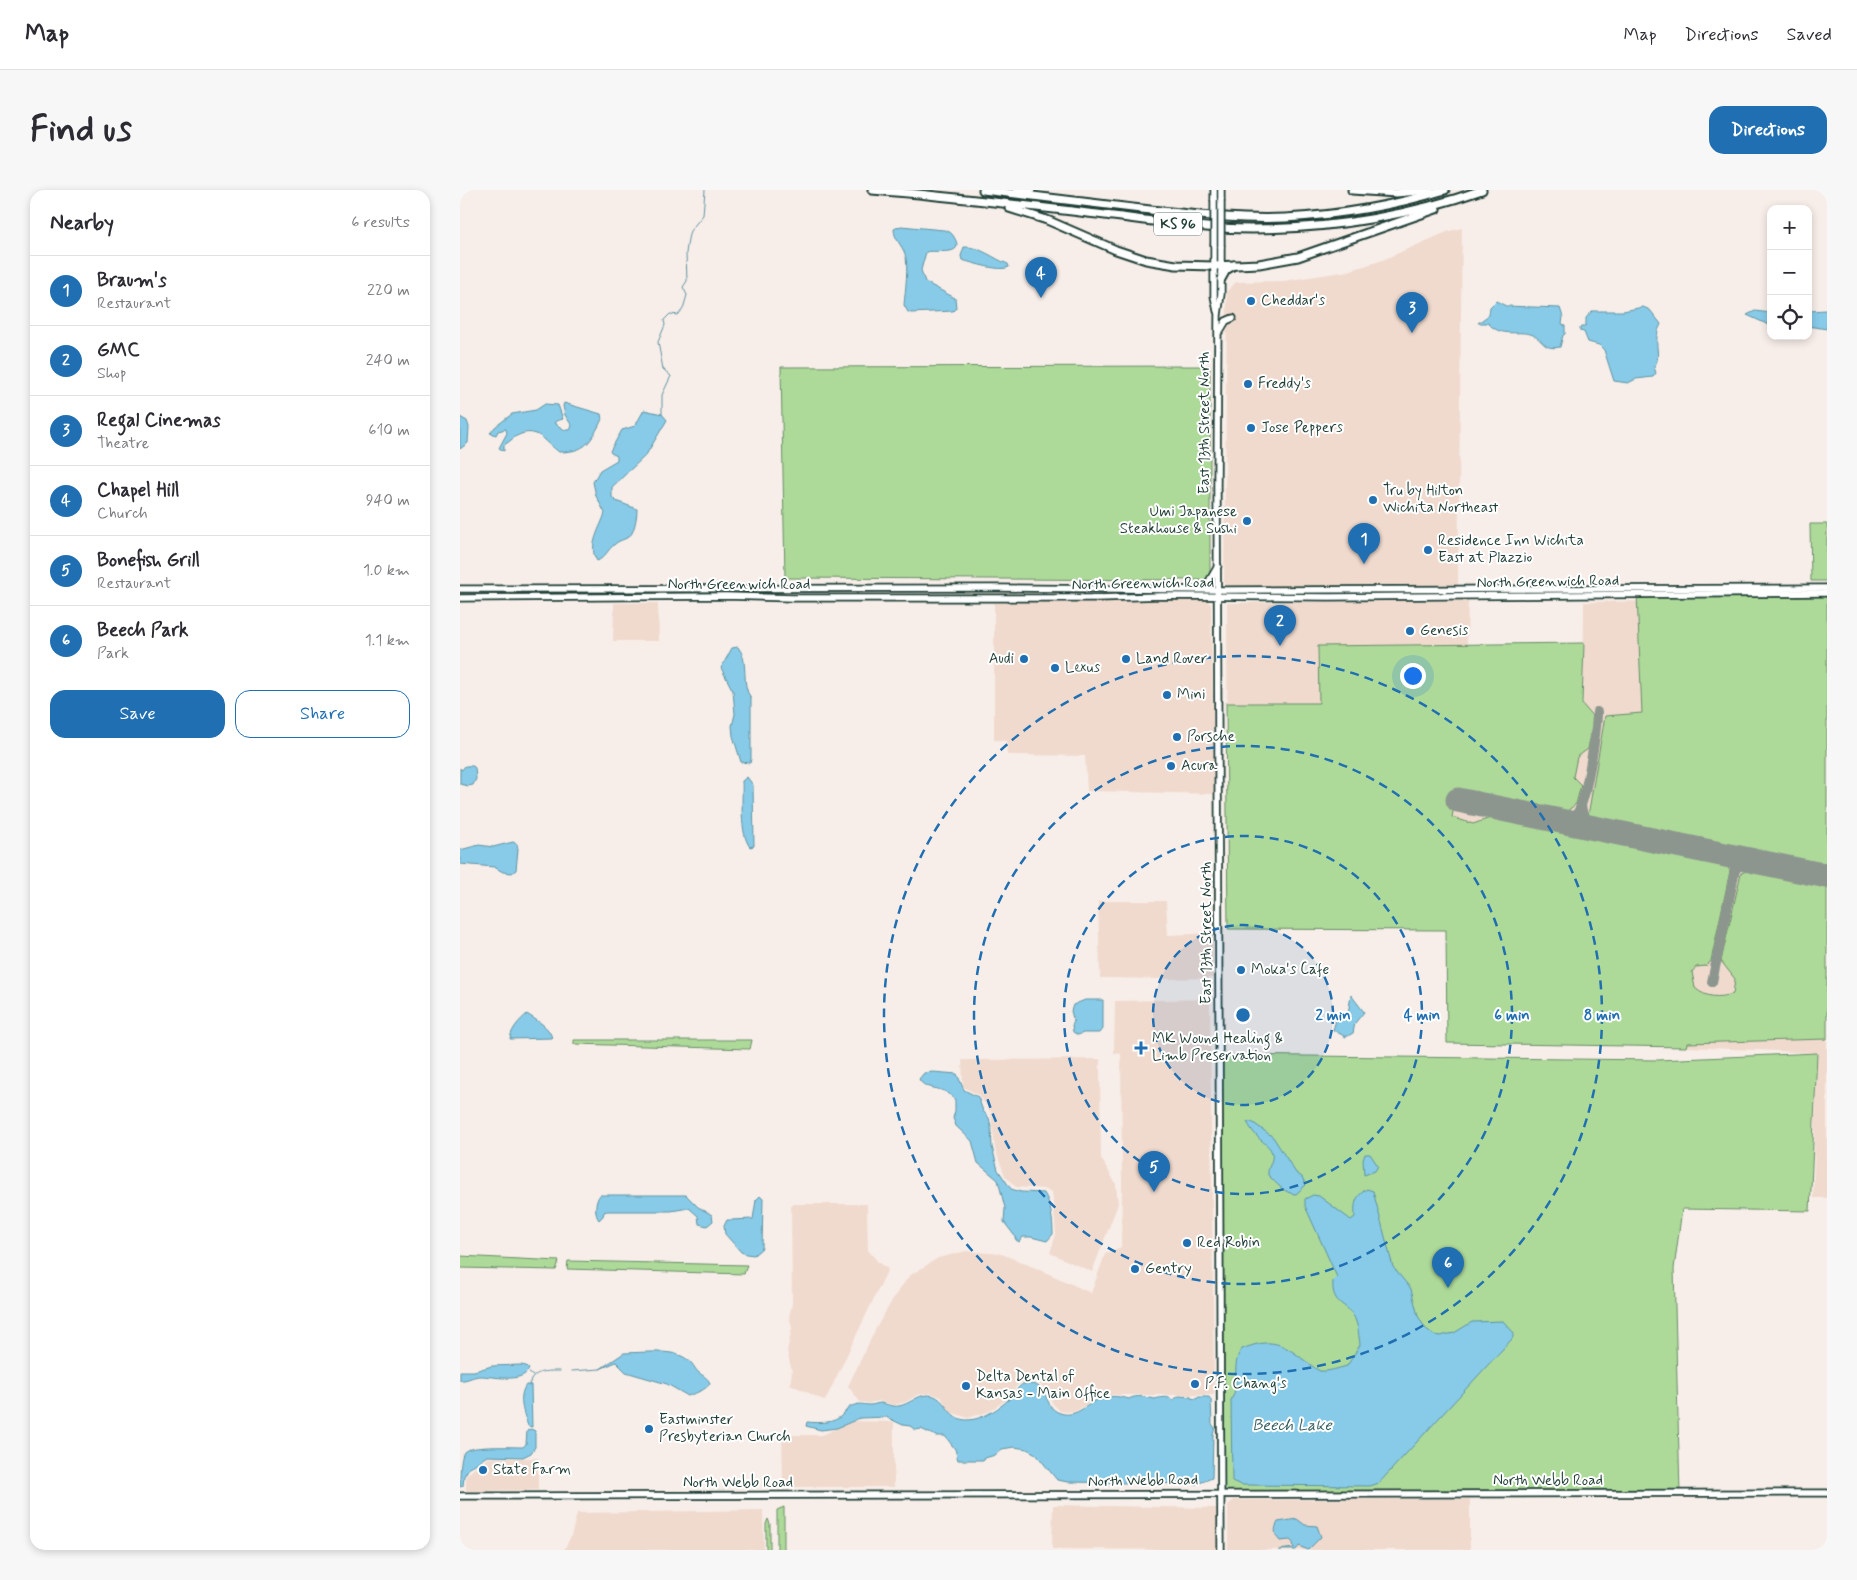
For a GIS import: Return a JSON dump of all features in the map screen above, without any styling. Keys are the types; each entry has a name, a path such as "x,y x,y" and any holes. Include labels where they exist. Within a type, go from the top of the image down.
{"highway":[{"name":"KS 96","path":"872,190 951,197 1189,225 1250,229 1318,226 1362,220 1421,209 1482,190"},
{"name":"KS 96","path":"983,190 1200,215 1268,218 1355,211 1402,202 1445,190"},
{"path":"996,190 1032,190"},
{"path":"1352,190 1396,193 1430,190"},
{"path":"951,197 1028,213 1116,250 1146,260 1176,265 1218,266 1270,263 1304,255 1434,210 1482,190"},
{"path":"1221,279 1226,270 1234,265"}],"main road":[{"name":"East 13th Street North","path":"1214,190 1218,200 1221,246 1214,296 1218,315"},
{"name":"East 13th Street North","path":"1221,190 1218,200 1214,245 1221,279 1218,315 1221,1550"},
{"path":"1218,335 1226,322 1233,318"},
{"path":"1192,589 1208,583 1218,566"},
{"name":"North Greenwich Road","path":"460,598 726,596 802,598 1098,598 1218,593 1827,588"},
{"name":"North Greenwich Road","path":"460,589 1192,589 1218,593 1434,596 1827,593"},
{"name":"North Webb Road","path":"460,1496 1827,1493"}],"shaded area":[{"path":"1462,228 1458,588 1224,587 1227,291 1236,282 1283,281 1348,271 1380,261 1449,231"},
{"path":"1205,598 1211,605 1214,794 1087,791 1085,756 1007,755 1006,741 994,740 994,603"},
{"path":"1827,599 1827,1198 1813,1198 1817,1053 1576,1042 1447,1043 1446,930 1228,929 1227,603 1468,600 1467,645 1318,646 1320,703 1583,705 1584,602"},
{"path":"614,603 658,603 659,641 613,641"},
{"path":"1098,901 1166,901 1168,935 1213,933 1213,978 1100,978"},
{"path":"1210,999 1214,1395 1101,1396 1076,1411 1066,1412 1060,1411 1053,1404 1047,1392 1040,1384 1030,1382 1019,1383 1006,1400 988,1412 968,1418 950,1412 941,1397 930,1393 917,1395 906,1402 894,1405 879,1401 860,1402 848,1386 876,1328 909,1276 938,1258 966,1251 1002,1254 1091,1293 1105,1254 1121,1247 1121,1054 1114,1053 1115,1001"},
{"path":"1100,1059 1101,1158 1116,1184 1118,1204 1092,1272 1050,1253 1056,1234 1052,1192 1043,1189 1016,1187 1005,1176 995,1149 991,1113 979,1095 963,1087 962,1060"},
{"path":"791,1204 867,1204 868,1250 879,1263 888,1269 825,1401 790,1384 792,1372 787,1351 792,1328 789,1316 792,1304"},
{"path":"853,1421 894,1422 894,1487 783,1487 782,1435 822,1435"},
{"path":"488,1458 538,1458 538,1490 466,1491 466,1475"},
{"path":"1470,1499 1470,1550 1228,1550 1228,1505 1234,1500"},
{"path":"1053,1505 1217,1508 1217,1550 1052,1549"},
{"path":"763,1510 764,1550 564,1550 571,1536 577,1513"}],"green space":[{"path":"1210,366 1210,580 785,578 781,367"},
{"path":"1810,524 1827,524 1827,581 1811,581"},
{"path":"1637,594 1827,595 1827,865 1588,816 1605,716 1642,713"},
{"path":"1584,643 1582,704 1594,718 1588,749 1577,757 1573,777 1581,785 1576,804 1566,812 1457,792 1452,817 1473,824 1496,816 1727,866 1730,871 1711,961 1706,966 1696,967 1692,972 1695,988 1704,994 1713,996 1733,994 1735,979 1721,961 1741,873 1753,869 1827,884 1827,1039 1687,1043 1686,1047 1447,1043 1446,930 1228,929 1226,703 1319,703 1318,646"},
{"path":"574,1040 752,1040 750,1049 574,1044"},
{"path":"1817,1053 1810,1211 1682,1209 1674,1269 1680,1493 1221,1493 1220,1055 1658,1060"},
{"path":"460,1256 559,1261 556,1270 460,1268"},
{"path":"568,1261 747,1265 744,1274 567,1269"},
{"path":"784,1507 784,1550 777,1550 777,1510"},
{"path":"768,1519 770,1524 770,1550 766,1550 766,1524"}],"water":[{"path":"901,226 944,230 950,232 953,236 957,244 956,248 948,251 926,252 921,270 925,282 955,298 956,308 953,311 908,312 904,305 907,264 904,251 895,236 894,229"},
{"path":"964,247 981,251 1008,264 1009,267 993,268 962,260 961,256"},
{"path":"1496,301 1506,306 1560,308 1563,317 1562,324 1565,325 1565,334 1563,335 1560,347 1547,346 1528,333 1499,331 1488,323 1478,323 1489,315 1490,307"},
{"path":"1643,307 1650,310 1661,324 1657,336 1657,358 1654,367 1656,373 1653,377 1636,379 1628,383 1614,381 1604,350 1599,345 1588,342 1580,328 1586,325 1586,318 1592,311 1623,311"},
{"path":"1827,310 1827,329 1812,327 1812,311"},
{"path":"1755,311 1767,312 1767,324 1747,315"},
{"path":"564,403 601,414 602,419 591,440 582,448 568,452 559,452 542,437 533,433 527,433 519,435 504,445 504,451 499,448 507,433 506,429 498,431 496,435 490,433 512,414 536,410 545,404 558,405 563,419 554,423 565,430 570,430 572,426 565,415"},
{"path":"644,410 662,414 667,420 646,455 612,487 612,497 616,501 637,509 634,528 630,535 617,542 597,561 593,549 594,543 605,513 596,496 593,482 600,470 617,460 617,456 610,451 622,430 635,426"},
{"path":"460,417 467,421 469,427 468,443 460,449"},
{"path":"738,647 744,659 746,686 751,698 750,763 741,762 733,736 732,726 735,714 733,691 721,668 732,648"},
{"path":"465,766 473,766 475,768 476,779 473,785 460,784 460,768 462,770"},
{"path":"747,777 753,785 754,846 750,847 744,833 742,815 742,781"},
{"path":"513,842 517,844 518,849 516,870 512,873 503,872 494,867 460,864 460,850 479,845 493,847"},
{"path":"1351,995 1364,1012 1355,1023 1353,1033 1346,1037 1333,1030 1337,1017 1348,1014"},
{"path":"1085,1000 1103,1000 1103,1029 1100,1033 1083,1033 1078,1035 1073,1032 1072,1025 1074,1022 1071,1011 1073,1005"},
{"path":"527,1014 545,1027 552,1038 510,1039 514,1028"},
{"path":"924,1073 957,1074 964,1090 978,1097 983,1111 989,1118 992,1147 998,1170 1011,1189 1021,1192 1044,1193 1050,1207 1053,1224 1053,1234 1047,1241 1031,1237 1023,1237 1019,1242 1016,1240 1004,1222 1005,1208 998,1180 978,1163 972,1141 956,1126 953,1118 955,1100 946,1092 926,1086 919,1079"},
{"path":"1247,1122 1252,1122 1273,1137 1296,1173 1302,1177 1306,1185 1296,1194 1284,1190 1268,1175 1272,1159 1271,1150"},
{"path":"1365,1154 1370,1154 1378,1166 1375,1171 1364,1175 1363,1160"},
{"name":"Beech Lake","path":"1367,1189 1373,1191 1393,1267 1411,1289 1418,1316 1425,1328 1434,1335 1440,1336 1454,1333 1472,1322 1503,1321 1514,1333 1512,1339 1379,1483 1370,1486 1241,1485 1232,1481 1231,1400 1234,1394 1238,1355 1242,1349 1260,1344 1275,1344 1289,1349 1316,1369 1323,1371 1347,1366 1360,1345 1354,1317 1334,1295 1333,1281 1337,1277 1305,1206 1305,1199 1313,1195 1319,1196 1351,1220 1355,1217 1355,1204 1358,1198"},
{"path":"600,1195 686,1195 698,1207 712,1215 713,1221 707,1226 699,1224 698,1216 689,1208 671,1211 607,1211 604,1212 599,1220 596,1208"},
{"path":"760,1196 763,1199 762,1248 754,1255 746,1254 741,1252 725,1234 724,1226 727,1220 753,1219 756,1200"},
{"path":"624,1353 669,1353 684,1357 710,1383 703,1390 688,1396 667,1384 626,1372 616,1362 600,1369"},
{"path":"521,1365 529,1369 525,1374 514,1378 480,1376 460,1380 460,1371 474,1371 492,1366"},
{"path":"1023,1384 1038,1386 1054,1410 1066,1414 1078,1412 1106,1397 1155,1399 1164,1397 1173,1400 1179,1396 1196,1399 1199,1397 1209,1397 1211,1400 1212,1424 1215,1428 1213,1435 1212,1478 1197,1484 1068,1482 1057,1480 1036,1454 1027,1449 1014,1447 1002,1449 995,1455 983,1460 958,1460 955,1449 945,1436 936,1436 921,1429 916,1430 886,1417 860,1418 837,1428 821,1430 806,1426 807,1422 822,1423 836,1420 850,1407 857,1404 871,1405 881,1403 899,1406 920,1396 928,1395 935,1396 958,1418 966,1420 975,1419 1001,1406"},
{"path":"526,1385 531,1385 532,1427 528,1426 522,1406 522,1395"},
{"path":"531,1429 535,1431 535,1447 531,1453 523,1457 487,1456 469,1468 464,1476 463,1486 460,1487 461,1463 464,1452 482,1447 523,1447 526,1444 527,1431"},
{"path":"1297,1519 1305,1525 1317,1526 1321,1537 1308,1550 1299,1546 1296,1550 1279,1550 1294,1548 1290,1540 1280,1541 1275,1530 1278,1522"}],"waterway":[{"path":"662,414 662,395 671,376 663,369 658,342 665,325 664,320 670,314 678,315 683,309 687,295 683,287 687,281 686,253 688,239 690,231 703,215 705,190"},
{"path":"572,1371 600,1369"},
{"path":"529,1386 533,1377 540,1372 560,1371"},
{"path":"528,1372 533,1376"}],"taxiway":[{"path":"1562,821 1575,816 1581,805 1590,764 1597,712"},
{"path":"1581,806 1584,819 1594,828"},
{"path":"1712,982 1735,870 1734,862 1722,854"},
{"path":"1735,870 1741,863 1757,861"}],"runway":[{"path":"1458,800 1827,876"}],"place":[{"name":"Chapel Hill","path":"1041,298"},
{"name":"Cheddar's","path":"1251,301"},
{"name":"Regal Cinemas","path":"1412,333"},
{"name":"Freddy's","path":"1248,384"},
{"name":"Jose Peppers","path":"1251,428"},
{"name":"Tru by Hilton Wichita Northeast","path":"1373,500"},
{"name":"Umi Japanese Steakhouse & Sushi","path":"1247,521"},
{"name":"Residence Inn Wichita East at Plazzio","path":"1428,550"},
{"name":"Braum's","path":"1364,564"},
{"name":"Genesis","path":"1410,631"},
{"name":"GMC","path":"1280,646"},
{"name":"Audi","path":"1024,659"},
{"name":"Land Rover","path":"1126,659"},
{"name":"Lexus","path":"1055,668"},
{"name":"Mini","path":"1167,695"},
{"name":"Porsche","path":"1177,737"},
{"name":"Acura","path":"1171,766"},
{"name":"Moka's Cafe","path":"1241,970"},
{"name":"MK Wound Healing & Limb Preservation","path":"1141,1048"},
{"name":"Bonefish Grill","path":"1154,1192"},
{"name":"Red Robin","path":"1187,1243"},
{"name":"Gentry","path":"1135,1269"},
{"name":"Beech Park","path":"1448,1288"},
{"name":"P.F. Chang's","path":"1195,1384"},
{"name":"Delta Dental of Kansas - Main Office","path":"966,1386"},
{"name":"Eastminster Presbyterian Church","path":"649,1429"},
{"name":"State Farm","path":"483,1470"}]}
